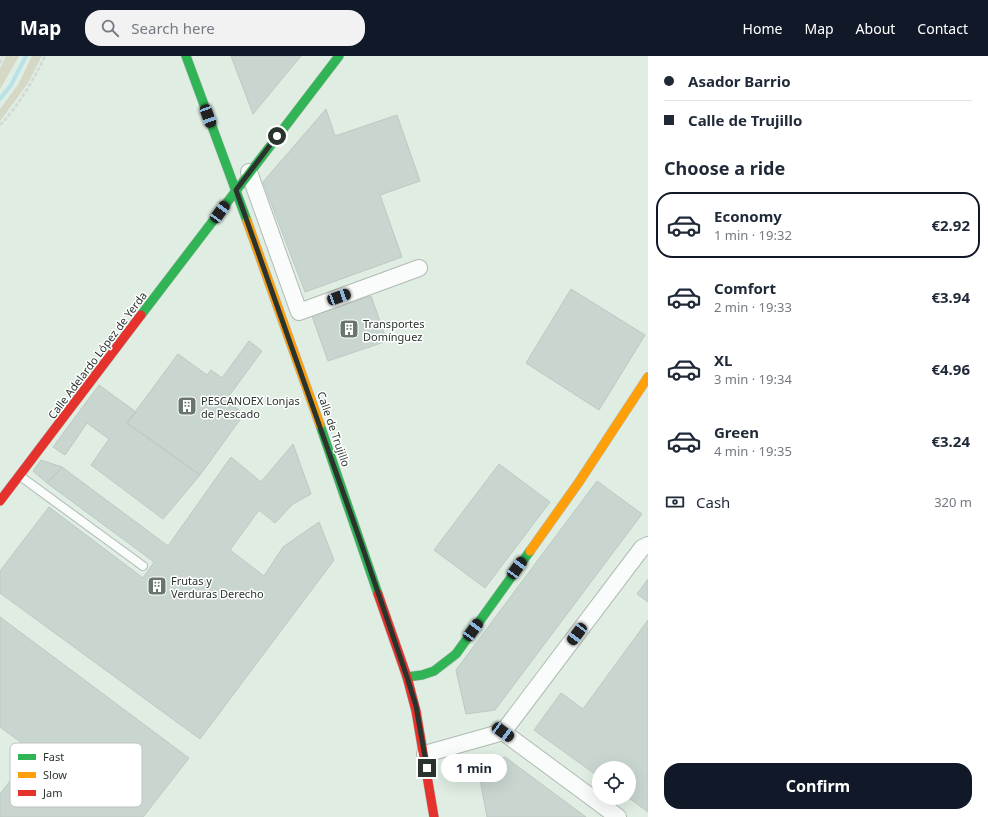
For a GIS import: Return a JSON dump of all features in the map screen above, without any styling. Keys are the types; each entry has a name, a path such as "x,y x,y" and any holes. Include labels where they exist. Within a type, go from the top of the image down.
{"street":[{"name":"Calle de Trujillo","path":"186,56 236,190 368,561 407,677 416,706 434,817"},
{"name":"Calle Adelardo López de Yerda","path":"0,501 212,223 249,172 340,56"},
{"path":"249,172 299,312 419,268"},
{"path":"407,677 422,676 440,668 456,654 583,476 648,377"},
{"path":"424,754 503,732 642,548 648,545"},
{"path":"503,732 618,817"}],"lane":[{"path":"20,476 143,566"}],"path":[{"path":"0,63 3,56"},
{"path":"0,125 18,104 45,56"}],"green space":[{"path":"6,56 19,56 0,89 0,68"},
{"path":"32,56 42,56 28,83 0,121 0,109 18,85"}],"building":[{"path":"231,56 301,56 253,114"},
{"path":"326,109 335,136 397,115 420,181 380,195 402,257 305,292 263,182"},
{"path":"571,289 645,335 599,410 526,363"},
{"name":"Transportes Domínguez","path":"371,296 387,341 328,361 312,316"},
{"name":"PESCANOEX Lonjas de Pescado","path":"249,341 262,351 226,400 244,414 200,475 127,423 178,354 207,375 211,370 222,378"},
{"path":"99,385 136,412 127,423 200,475 163,519 91,465 109,439 87,423 65,455 53,447"},
{"name":"Frutas y Verduras Derecho","path":"293,444 311,494 293,504 275,523 259,510 230,550 264,576 283,547 319,522 334,560 200,739 0,593 0,571 49,507 143,578 154,562 47,483 62,467 168,546 231,457 261,482"},
{"path":"41,460 62,467 47,483 33,471"},
{"path":"499,464 550,502 485,588 434,550"},
{"path":"597,481 642,514 495,710 466,714 456,670"},
{"path":"648,579 648,602 637,594"},
{"path":"0,617 189,758 143,817 0,817 0,794 10,781 10,807 142,807 142,743 22,743 0,727"},
{"path":"648,620 648,812 636,803 636,761 592,761 592,772 534,730 561,693 583,709"},
{"path":"505,757 586,817 487,817 479,774 496,771 494,760"}],"waterway":[{"path":"0,99 11,85 26,56"}],"traffic: fast":[{"path":"186,56 247,221"},
{"path":"141,315 339,56"},
{"path":"320,425 378,594"},
{"path":"407,677 422,675 434,671 456,654 530,551"}],"traffic: slow":[{"path":"247,221 320,425"},
{"path":"530,551 579,482 648,377"}],"traffic: jam":[{"path":"0,501 141,315"},
{"path":"378,594 407,677 416,711 434,817"}],"place":[{"name":"Transportes Domínguez","path":"349,329"},
{"name":"PESCANOEX Lonjas de Pescado","path":"187,406"},
{"name":"Frutas y Verduras Derecho","path":"157,586"}],"route":[{"path":"277,136 236,190 275,297 407,677 416,706 427,768"}]}
